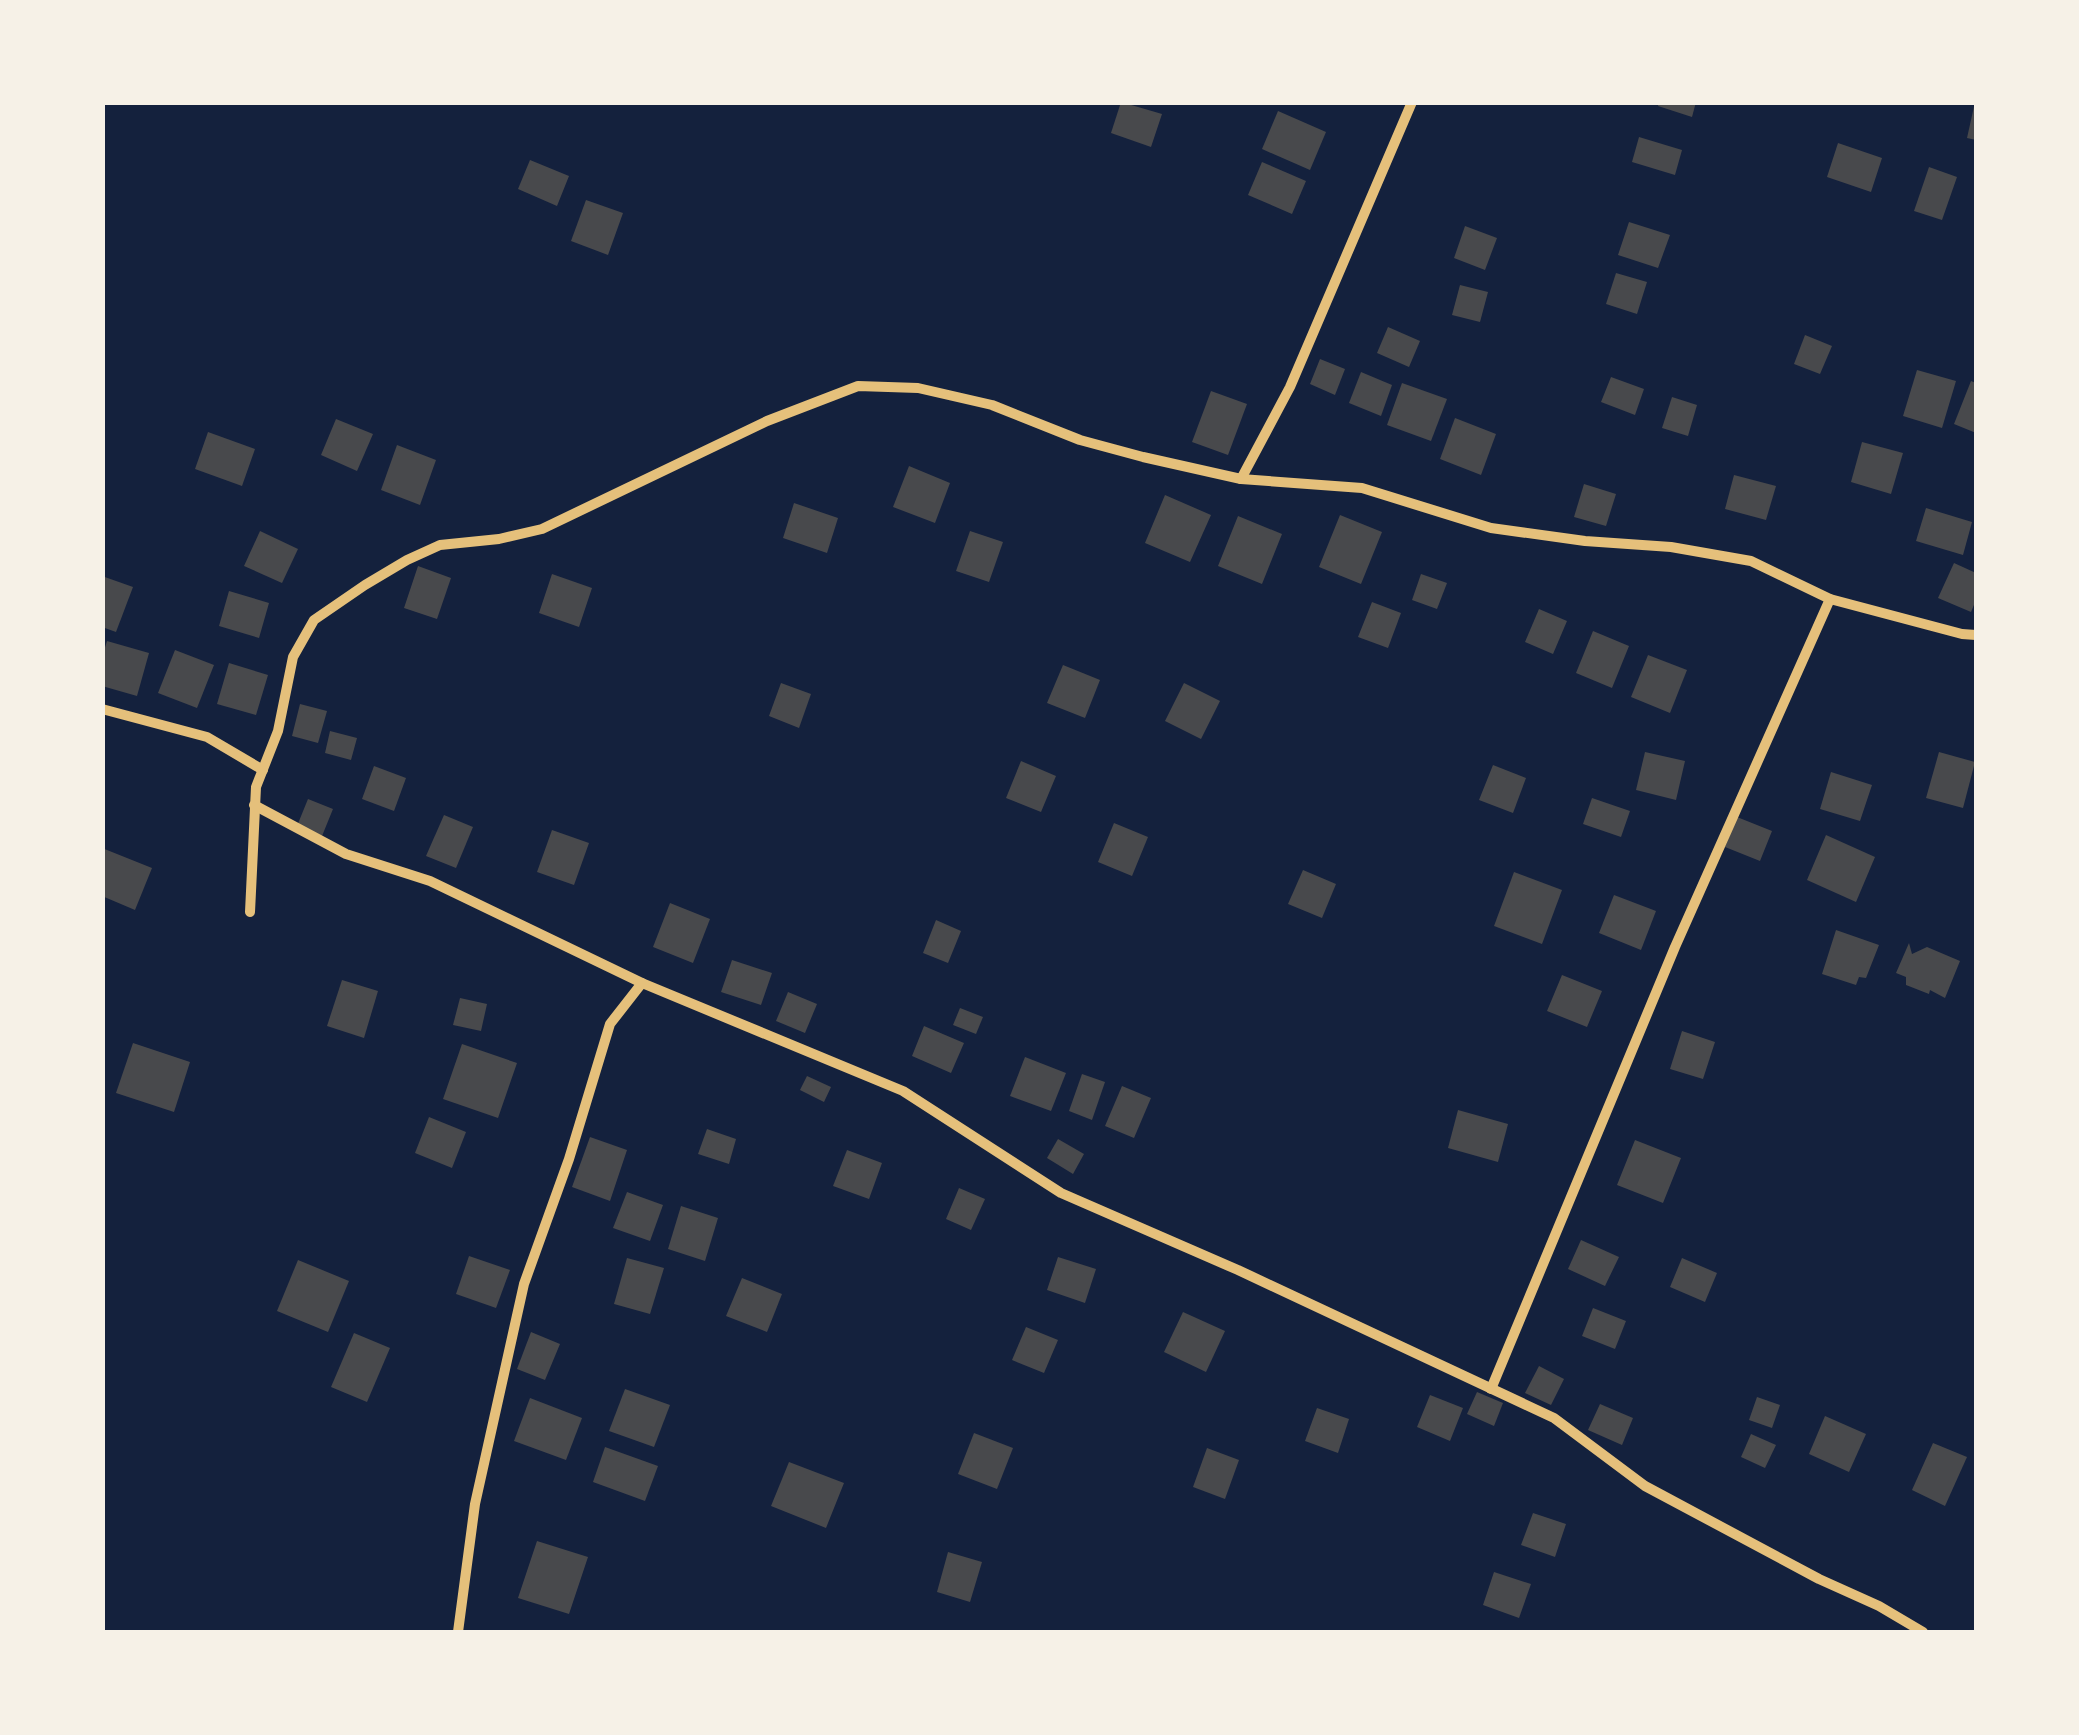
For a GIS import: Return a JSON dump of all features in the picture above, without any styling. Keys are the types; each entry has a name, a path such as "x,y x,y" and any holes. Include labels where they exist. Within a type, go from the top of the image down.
{"street":[{"path":"1241,479 1290,387 1412,102"},
{"path":"250,912 254,806 278,731 292,656 314,620 407,560 440,546 542,529 767,421 858,386 918,388 992,406 1080,440 1241,479 1362,488 1491,528 1671,547 1751,560 1830,599 1976,635"},
{"path":"1491,1389 1675,947 1830,599"},
{"path":"102,709 207,737 263,770"},
{"path":"254,806 346,854 430,881 642,983 903,1091 1062,1194 1238,1270 1554,1418 1645,1486 1923,1632"},
{"path":"458,1632 474,1504 524,1284 569,1159 610,1024 642,983"}],"building":[{"path":"1121,102 1162,114 1151,147 1111,133"},
{"path":"1659,102 1696,102 1692,117 1658,106"},
{"path":"1976,102 1976,140 1967,138"},
{"path":"1278,111 1326,132 1310,170 1262,149"},
{"path":"1639,137 1682,150 1675,175 1632,162"},
{"path":"1838,143 1882,158 1871,192 1827,177"},
{"path":"530,160 569,176 557,206 518,189"},
{"path":"1262,162 1306,181 1292,214 1248,195"},
{"path":"1929,167 1957,177 1942,220 1914,211"},
{"path":"586,200 623,213 608,255 571,241"},
{"path":"1629,222 1670,235 1658,268 1618,255"},
{"path":"1465,226 1497,238 1485,270 1454,258"},
{"path":"1616,273 1647,282 1637,314 1606,304"},
{"path":"1460,285 1488,292 1480,322 1452,315"},
{"path":"1388,327 1420,341 1409,367 1377,353"},
{"path":"1805,335 1832,346 1820,374 1794,364"},
{"path":"1320,359 1345,369 1335,395 1310,384"},
{"path":"1917,370 1956,381 1942,428 1903,416"},
{"path":"1361,372 1392,385 1381,416 1349,403"},
{"path":"1611,377 1644,389 1635,415 1601,402"},
{"path":"1971,381 1976,383 1976,433 1954,424"},
{"path":"1402,383 1447,399 1431,441 1387,425"},
{"path":"1211,391 1247,404 1228,455 1192,442"},
{"path":"1672,397 1697,405 1688,436 1662,428"},
{"path":"1455,418 1496,434 1481,475 1440,459"},
{"path":"336,419 373,434 357,471 321,455"},
{"path":"208,432 255,449 242,486 195,469"},
{"path":"1862,442 1903,453 1891,494 1851,482"},
{"path":"397,445 436,460 420,505 381,490"},
{"path":"909,466 950,483 935,523 893,507"},
{"path":"1734,475 1776,486 1766,520 1725,509"},
{"path":"1584,484 1616,494 1606,526 1574,517"},
{"path":"1165,495 1211,515 1190,562 1145,543"},
{"path":"794,503 838,518 827,553 783,538"},
{"path":"1926,508 1972,522 1963,555 1916,541"},
{"path":"1340,515 1382,532 1361,584 1319,567"},
{"path":"1238,516 1282,534 1262,584 1218,566"},
{"path":"260,531 298,549 282,583 244,566"},
{"path":"970,531 1003,542 989,582 956,571"},
{"path":"1954,563 1976,573 1976,600 1971,612 1938,598"},
{"path":"418,566 451,578 437,619 404,608"},
{"path":"552,574 592,588 579,627 539,613"},
{"path":"1421,574 1447,583 1437,609 1412,600"},
{"path":"102,576 133,587 116,632 102,627"},
{"path":"229,591 269,603 259,638 219,626"},
{"path":"1372,602 1401,613 1388,648 1358,637"},
{"path":"1539,609 1567,621 1553,654 1525,642"},
{"path":"1593,631 1629,646 1612,688 1576,673"},
{"path":"107,641 149,653 137,696 102,686 102,657"},
{"path":"175,650 214,665 197,708 158,693"},
{"path":"1648,655 1687,670 1670,713 1631,697"},
{"path":"229,663 268,675 256,715 217,704"},
{"path":"1063,665 1100,680 1085,718 1047,703"},
{"path":"781,683 811,694 799,728 769,716"},
{"path":"1184,683 1220,701 1201,739 1165,721"},
{"path":"300,704 327,711 318,743 292,736"},
{"path":"330,731 357,738 351,760 325,753"},
{"path":"1645,752 1685,761 1676,800 1636,790"},
{"path":"1939,752 1975,762 1963,808 1926,798"},
{"path":"1021,761 1056,776 1041,812 1006,798"},
{"path":"1493,765 1526,778 1513,813 1479,800"},
{"path":"374,766 406,778 394,811 362,799"},
{"path":"1831,772 1872,785 1860,821 1820,809"},
{"path":"1592,798 1630,811 1621,837 1583,824"},
{"path":"308,799 333,809 322,836 297,826"},
{"path":"444,815 473,827 456,868 426,856"},
{"path":"1737,817 1772,831 1760,861 1725,847"},
{"path":"1114,823 1148,837 1132,876 1098,862"},
{"path":"552,830 589,843 574,885 537,872"},
{"path":"1826,835 1875,857 1856,902 1807,880"},
{"path":"102,848 152,868 135,910 102,896"},
{"path":"1303,870 1336,884 1322,918 1288,904"},
{"path":"1514,872 1562,890 1542,944 1494,926"},
{"path":"1614,895 1656,911 1641,950 1599,933"},
{"path":"670,903 710,919 693,963 653,947"},
{"path":"936,920 961,931 948,963 923,953"},
{"path":"1836,930 1879,945 1866,978 1859,977 1856,985 1822,974"},
{"path":"1909,943 1912,954 1927,947 1960,961 1945,998 1906,985 1906,977 1896,973"},
{"path":"732,960 772,973 761,1005 721,992"},
{"path":"1562,975 1602,991 1587,1027 1547,1011"},
{"path":"342,980 378,991 364,1038 327,1026"},
{"path":"788,992 817,1004 805,1033 776,1021"},
{"path":"460,998 487,1004 481,1031 453,1025"},
{"path":"960,1008 983,1017 976,1034 953,1025"},
{"path":"924,1026 964,1043 951,1073 912,1056"},
{"path":"1682,1031 1715,1042 1703,1079 1670,1069"},
{"path":"133,1043 190,1062 174,1112 116,1093"},
{"path":"462,1044 517,1063 498,1118 443,1099"},
{"path":"1025,1057 1066,1073 1051,1111 1010,1096"},
{"path":"1082,1074 1105,1082 1092,1120 1069,1111"},
{"path":"807,1076 831,1087 824,1102 800,1090"},
{"path":"1122,1086 1151,1098 1134,1138 1105,1126"},
{"path":"1458,1110 1508,1124 1498,1162 1448,1148"},
{"path":"429,1117 466,1132 452,1168 415,1153"},
{"path":"707,1129 736,1139 729,1164 698,1154"},
{"path":"590,1137 627,1150 610,1201 572,1187"},
{"path":"1058,1139 1084,1154 1073,1174 1047,1158"},
{"path":"1635,1140 1681,1158 1663,1203 1617,1185"},
{"path":"847,1150 882,1163 869,1199 833,1186"},
{"path":"959,1188 985,1199 971,1230 946,1219"},
{"path":"627,1192 663,1205 650,1241 613,1228"},
{"path":"681,1206 718,1218 705,1261 668,1249"},
{"path":"1581,1240 1619,1257 1605,1286 1568,1269"},
{"path":"469,1256 510,1270 496,1308 456,1294"},
{"path":"1058,1257 1096,1269 1085,1303 1047,1290"},
{"path":"627,1258 664,1268 650,1314 614,1304"},
{"path":"1682,1258 1717,1273 1705,1302 1670,1287"},
{"path":"298,1260 349,1281 328,1332 277,1311"},
{"path":"742,1278 782,1294 767,1332 726,1316"},
{"path":"1593,1308 1626,1321 1615,1349 1582,1336"},
{"path":"1183,1312 1225,1331 1206,1372 1164,1352"},
{"path":"1026,1327 1058,1340 1044,1373 1012,1360"},
{"path":"531,1332 560,1344 545,1380 517,1369"},
{"path":"354,1333 390,1348 367,1402 331,1387"},
{"path":"1539,1366 1564,1379 1551,1405 1525,1393"},
{"path":"625,1389 670,1405 654,1447 609,1431"},
{"path":"1477,1392 1503,1403 1494,1426 1467,1414"},
{"path":"1430,1395 1463,1408 1450,1441 1417,1427"},
{"path":"1757,1397 1780,1405 1772,1428 1749,1420"},
{"path":"530,1398 582,1418 566,1460 514,1441"},
{"path":"1600,1404 1633,1418 1622,1445 1588,1430"},
{"path":"1317,1408 1349,1419 1338,1453 1305,1441"},
{"path":"1825,1416 1866,1434 1849,1472 1809,1454"},
{"path":"974,1433 1013,1448 997,1489 958,1474"},
{"path":"1751,1434 1776,1445 1765,1468 1741,1457"},
{"path":"1933,1443 1967,1457 1945,1506 1912,1490"},
{"path":"605,1447 658,1466 645,1501 593,1482"},
{"path":"1207,1448 1239,1460 1225,1499 1193,1487"},
{"path":"789,1462 844,1483 826,1528 771,1506"},
{"path":"1533,1513 1566,1524 1555,1557 1521,1545"},
{"path":"537,1541 588,1557 569,1614 518,1598"},
{"path":"948,1552 982,1562 970,1602 937,1592"},
{"path":"1494,1572 1531,1584 1519,1618 1483,1605"}]}
